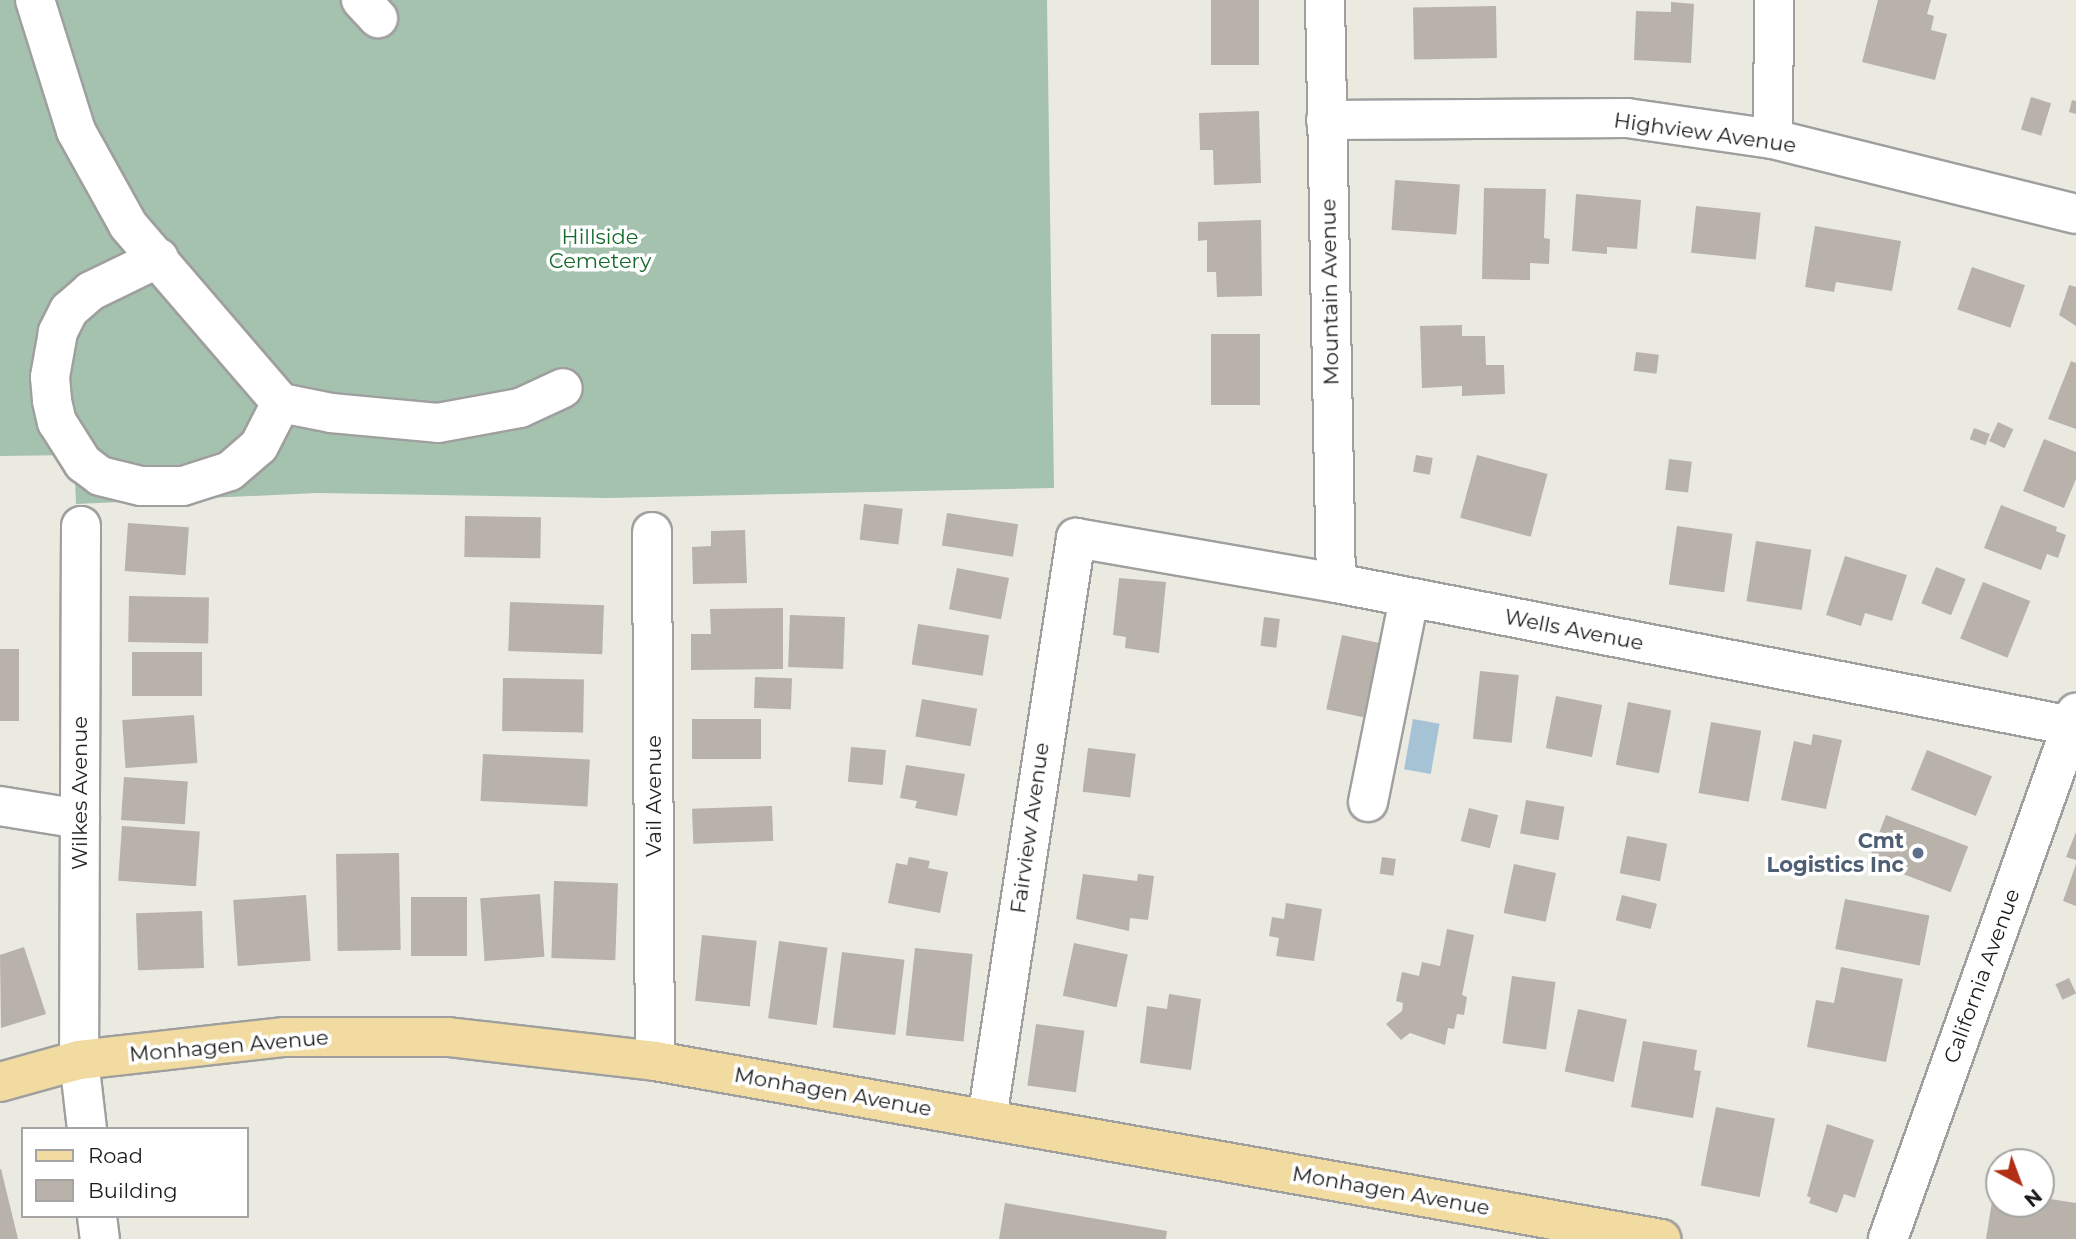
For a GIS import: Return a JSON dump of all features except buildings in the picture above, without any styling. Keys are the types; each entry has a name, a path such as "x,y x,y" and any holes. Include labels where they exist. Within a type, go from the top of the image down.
{"main road":[{"name":"Monhagen Avenue","path":"0,1082 79,1060 285,1037 448,1037 655,1061 1661,1239"}],"street":[{"path":"35,0 76,131 128,225 281,403 331,414 438,423 520,408 563,388"},
{"name":"Mountain Avenue","path":"1325,0 1336,583"},
{"path":"1773,139 1774,0"},
{"name":"Highview Avenue","path":"1326,120 1627,118 1773,139 2076,214"},
{"path":"159,258 90,291 69,310 58,332 50,377 52,401 57,422 83,463 100,477 141,486 183,486 230,471 258,446 281,403"},
{"name":"Wilkes Avenue","path":"81,526 79,1060 87,1127"},
{"name":"Vail Avenue","path":"652,532 655,1061"},
{"name":"Wells Avenue","path":"1076,538 1336,583 2074,720"},
{"name":"Fairview Avenue","path":"987,1119 1076,538"},
{"path":"1368,802 1409,598"},
{"name":"California Avenue","path":"1888,1239 2074,720"},
{"path":"0,806 80,819"},
{"path":"97,1218 100,1239"}],"green space":[{"name":"Hillside Cemetery","path":"0,0 1047,0 1054,488 608,498 317,493 76,504 74,455 0,456"}],"water":[{"path":"1413,719 1440,724 1431,774 1404,769"}],"place":[{"name":"Cmt Logistics Inc","path":"1918,853"}]}
